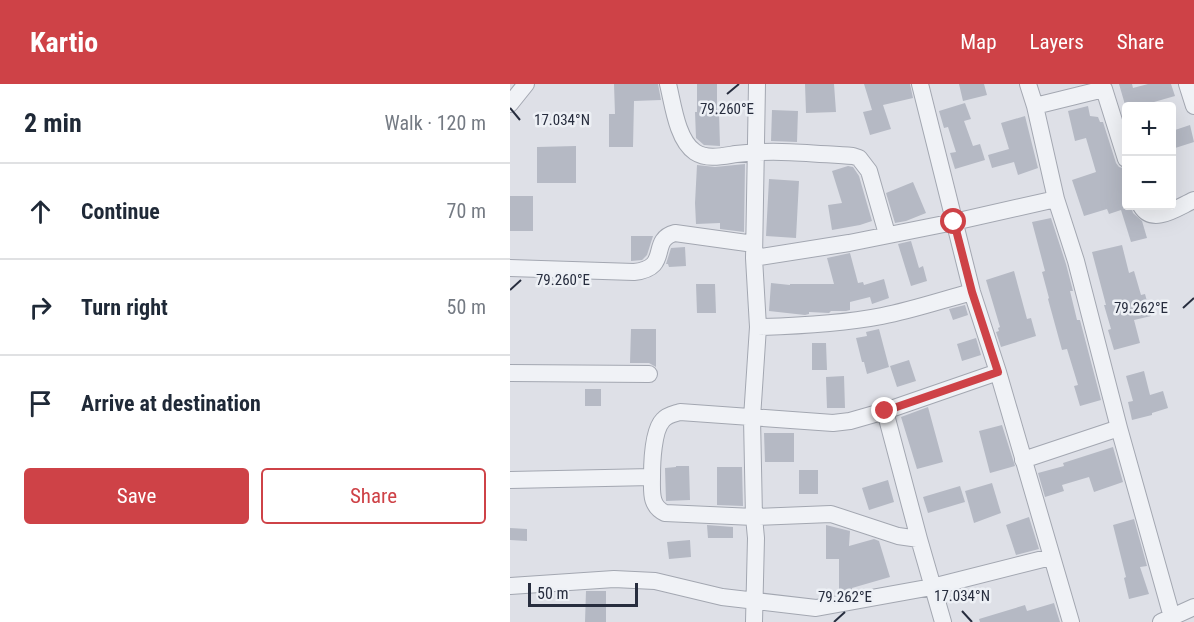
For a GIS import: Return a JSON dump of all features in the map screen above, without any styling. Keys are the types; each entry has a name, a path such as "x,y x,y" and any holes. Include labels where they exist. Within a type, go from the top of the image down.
{"street":[{"path":"510,104 526,84"},
{"path":"668,84 678,124 685,141 694,152 704,156 755,152 859,158 869,171 887,234"},
{"path":"754,622 756,538 752,418 758,327 754,251 757,84"},
{"path":"920,84 972,292 998,372 1071,622"},
{"path":"1028,84 1056,199 1076,261 1166,620 1194,607"},
{"path":"1187,84 1194,106"},
{"path":"1035,106 1108,86 1125,156"},
{"path":"510,268 644,271 655,264 664,238 675,233 754,251 849,243 1056,199"},
{"path":"1176,208 1194,200"},
{"path":"1144,210 1148,214 1155,215 1172,210"},
{"path":"758,327 826,325 877,317 972,292"},
{"path":"919,539 898,536 831,514 754,517 665,513 656,507 652,499 653,456 661,421 680,412 832,423 850,421 998,372"},
{"path":"510,374 649,374"},
{"path":"885,411 943,622"},
{"path":"1023,460 1119,429"},
{"path":"510,480 652,477"},
{"path":"510,586 614,579 655,580 722,597 816,608 932,587 1051,557"}],"building":[{"path":"614,84 658,84 661,100 634,101 633,147 609,147 609,114 615,114"},
{"path":"697,84 717,84 720,146 704,145 696,138"},
{"path":"805,84 834,84 836,112 806,113"},
{"path":"864,84 910,84 913,98 883,105 891,129 870,135 863,112 872,110"},
{"path":"959,84 984,84 987,95 963,101"},
{"path":"1119,84 1132,84 1133,88 1148,84 1171,84 1175,96 1154,102 1124,102"},
{"path":"965,103 971,119 964,121 973,146 980,144 985,160 955,169 950,153 956,152 948,127 944,128 939,111"},
{"path":"1088,106 1090,116 1098,117 1100,122 1103,122 1116,163 1122,168 1122,210 1132,210 1142,221 1147,238 1131,242 1121,210 1109,214 1107,209 1084,216 1072,180 1096,172 1086,138 1075,141 1068,111"},
{"path":"772,110 798,111 797,142 771,141"},
{"path":"1025,116 1038,168 1018,175 1014,162 992,168 988,155 1009,149 1001,123"},
{"path":"1190,125 1194,142 1176,148 1176,130"},
{"path":"576,146 576,183 537,183 537,147"},
{"path":"745,164 744,232 720,229 720,223 696,224 697,165 715,167"},
{"path":"848,166 853,167 859,176 872,221 832,230 828,205 842,203 832,171"},
{"path":"769,179 799,181 796,238 766,236"},
{"path":"913,182 926,213 895,223 886,193"},
{"path":"510,196 533,196 533,231 510,231"},
{"path":"1051,218 1066,264 1077,320 1080,320 1101,400 1080,406 1074,386 1078,385 1067,349 1062,350 1048,299 1042,272 1045,271 1032,222"},
{"path":"631,236 653,236 647,255 642,260 631,261"},
{"path":"911,241 919,268 923,266 927,281 911,286 898,244"},
{"path":"1122,245 1129,273 1134,271 1141,295 1145,294 1151,316 1134,320 1140,343 1114,350 1108,330 1111,329 1104,305 1106,305 1092,252"},
{"path":"685,247 686,266 669,267 666,264 671,248"},
{"path":"850,253 858,283 863,282 864,285 884,279 889,298 872,304 870,297 850,302 850,310 829,313 809,312 805,315 769,311 771,283 834,284 827,258"},
{"path":"1014,271 1027,319 1031,318 1036,336 1001,347 996,332 1000,327 986,280"},
{"path":"696,284 715,284 716,313 697,313"},
{"path":"965,305 968,315 953,320 949,309"},
{"path":"631,329 656,329 656,367 649,363 630,363"},
{"path":"879,329 889,367 867,374 856,338 867,336 866,332"},
{"path":"976,338 981,355 962,361 957,344"},
{"path":"812,343 826,343 827,370 812,370"},
{"path":"909,360 916,381 897,387 890,366"},
{"path":"1144,371 1150,395 1163,391 1168,408 1132,420 1128,402 1133,401 1126,376"},
{"path":"844,376 845,408 827,408 826,377"},
{"path":"585,389 601,389 601,406 585,406"},
{"path":"928,407 943,462 917,469 901,417"},
{"path":"1002,425 1015,466 990,473 979,431"},
{"path":"764,433 794,433 794,462 765,462"},
{"path":"1113,447 1123,482 1094,492 1089,477 1062,485 1064,491 1045,497 1038,473 1064,466 1063,463"},
{"path":"689,466 690,500 666,501 665,468"},
{"path":"717,467 742,467 743,506 717,505"},
{"path":"799,470 818,470 818,494 799,494"},
{"path":"888,480 894,502 869,510 862,488"},
{"path":"992,483 1001,513 974,523 965,491"},
{"path":"960,486 965,502 928,513 923,497"},
{"path":"1029,517 1039,549 1016,555 1006,525"},
{"path":"1134,519 1147,566 1140,567 1149,594 1129,599 1113,525"},
{"path":"707,525 733,527 733,538 708,538"},
{"path":"826,525 850,531 849,546 874,539 879,541 890,577 852,588 852,591 839,593 839,559 826,559"},
{"path":"510,528 527,529 527,541 510,540"},
{"path":"690,540 691,557 669,559 667,542"},
{"path":"586,591 606,591 606,622 585,622"},
{"path":"1054,603 1060,622 980,622 979,619 1025,605 1027,611"}],"route":[{"path":"885,411 998,372 972,292 954,222"}]}
